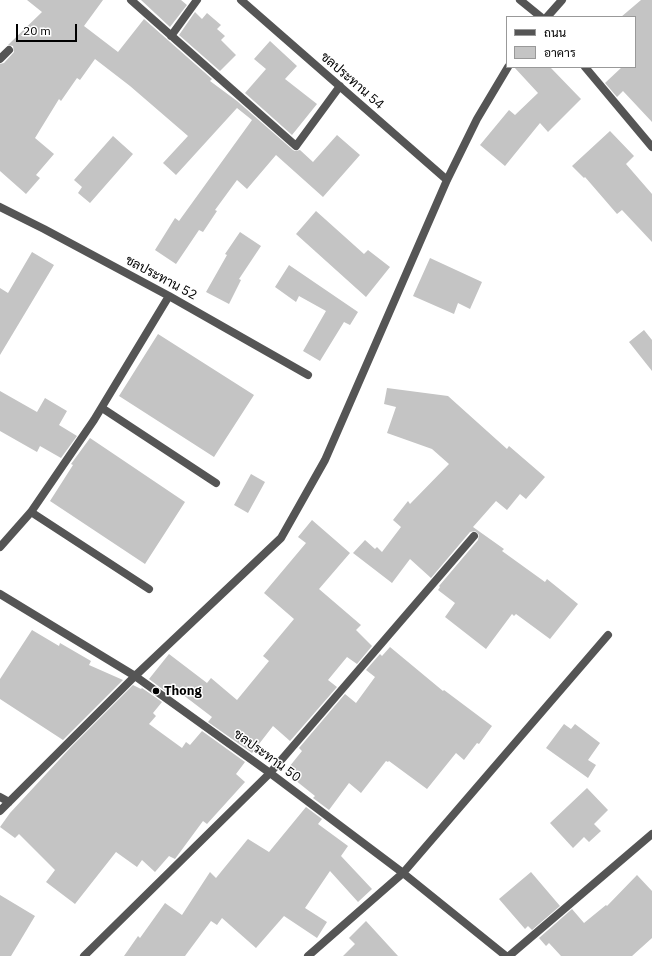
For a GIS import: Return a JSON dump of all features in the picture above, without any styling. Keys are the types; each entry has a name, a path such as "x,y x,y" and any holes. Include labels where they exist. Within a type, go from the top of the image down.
{"street":[{"path":"131,0 296,146 340,86"},
{"path":"171,36 197,0"},
{"name":"ชลประทาน 54","path":"241,0 447,180"},
{"path":"520,0 540,16"},
{"path":"548,16 562,0"},
{"path":"0,59 8,50"},
{"path":"0,811 135,676 281,538 325,460 447,180 477,119 507,68"},
{"path":"585,68 652,147"},
{"name":"ชลประทาน 52","path":"0,208 44,229 170,296 308,375"},
{"path":"0,547 31,512 102,408 170,296"},
{"path":"102,408 216,483"},
{"path":"31,512 150,589"},
{"path":"84,956 270,773 474,536"},
{"name":"ชลประทาน 50","path":"0,594 135,676 270,773 403,873 507,956"},
{"path":"308,956 403,873 608,635"},
{"path":"0,797 9,802"},
{"path":"507,956 652,834"}],"building":[{"path":"27,0 103,0 84,26 118,52 144,19 212,79 210,81 237,101 293,150 300,150 313,162 337,135 360,155 323,197 276,155 247,189 237,180 215,210 217,211 203,232 199,230 176,264 155,250 175,218 179,221 252,120 237,108 176,175 163,163 188,136 130,86 95,59 80,80 77,78 61,101 59,99 35,138 54,154 36,175 40,178 26,194 0,171 0,64 4,63 14,52 13,46 8,45 42,12"},
{"path":"141,0 181,0 187,5 170,27"},
{"path":"641,0 652,0 652,122 623,91 617,97 605,83 621,68 636,68 636,16 622,16"},
{"path":"195,12 202,19 207,13 221,25 217,29 225,36 221,40 236,55 220,71 179,35"},
{"path":"270,41 297,66 285,79 317,104 292,135 245,93 266,69 254,59"},
{"path":"515,68 551,68 581,99 548,132 540,123 505,166 480,145 509,110 515,115 538,93"},
{"path":"610,131 634,156 626,164 652,194 652,242 622,210 617,214 585,177 584,178 572,166"},
{"path":"113,136 133,154 90,203 78,193 82,187 74,180"},
{"path":"316,211 364,254 368,250 390,267 366,297 296,234"},
{"path":"240,232 261,246 239,279 241,280 229,304 206,292 227,255 225,254"},
{"path":"32,252 54,265 0,355 0,288 8,293"},
{"path":"430,258 482,282 470,309 458,303 454,314 413,296"},
{"path":"289,265 358,312 350,325 344,322 320,361 303,351 326,311 299,296 296,302 275,287"},
{"path":"644,330 652,340 652,371 629,342"},
{"path":"158,334 254,395 214,457 119,396"},
{"path":"387,388 448,396 507,449 509,446 545,477 526,499 520,494 507,510 496,501 473,527 504,549 502,551 545,582 547,579 578,604 550,639 516,614 514,616 512,614 486,649 445,617 455,603 438,590 440,587 439,586 478,540 479,535 475,531 470,532 431,578 410,559 392,583 353,553 365,540 375,549 377,547 382,552 401,527 393,520 408,501 410,504 449,464 432,449 387,433 396,407 384,404"},
{"path":"0,391 37,412 45,398 67,411 59,425 77,436 61,458 40,446 37,452 0,431"},
{"path":"90,438 185,502 145,564 50,501 73,465 71,464"},
{"path":"251,474 265,482 248,513 234,505"},
{"path":"312,520 350,553 319,589 361,625 356,630 372,646 357,664 347,657 328,680 337,687 290,741 273,726 252,753 208,722 212,717 174,688 169,694 149,679 169,654 207,683 211,678 237,700 269,661 263,656 294,619 264,593 306,543 298,537"},
{"path":"32,630 59,646 60,643 91,661 89,665 123,680 63,740 0,699 0,679"},
{"path":"390,647 443,691 444,690 492,726 479,744 477,743 464,760 456,753 427,789 389,761 386,761 361,793 349,783 329,810 313,798 315,796 285,772 302,751 299,748 345,694 356,703 375,677 366,670 380,654 382,656"},
{"path":"133,685 141,689 142,688 162,702 153,713 156,716 149,724 182,748 186,742 190,745 202,731 245,762 236,774 245,782 207,824 203,821 175,859 169,856 155,872 142,860 137,867 116,852 75,904 46,882 55,870 19,834 15,838 0,827 10,813 71,747"},
{"path":"564,724 571,729 575,724 600,743 588,760 596,765 588,778 546,748"},
{"path":"587,788 608,810 594,824 601,831 589,842 584,837 573,848 550,823"},
{"path":"306,807 322,819 318,824 348,846 341,856 372,889 358,902 330,871 305,908 327,922 317,938 284,916 256,948 222,918 217,925 211,921 185,956 124,956 138,936 140,938 165,903 182,915 210,872 216,878 248,839 269,852"},
{"path":"531,872 560,906 532,930 528,926 525,929 499,899"},
{"path":"637,875 652,891 652,938 632,956 561,956 549,943 546,946 539,938 572,909 584,923 606,905 607,906"},
{"path":"0,895 35,916 11,956 0,956"},
{"path":"366,921 398,956 343,956 355,944 349,938"}],"place":[{"name":"Thong","path":"156,691"}]}
